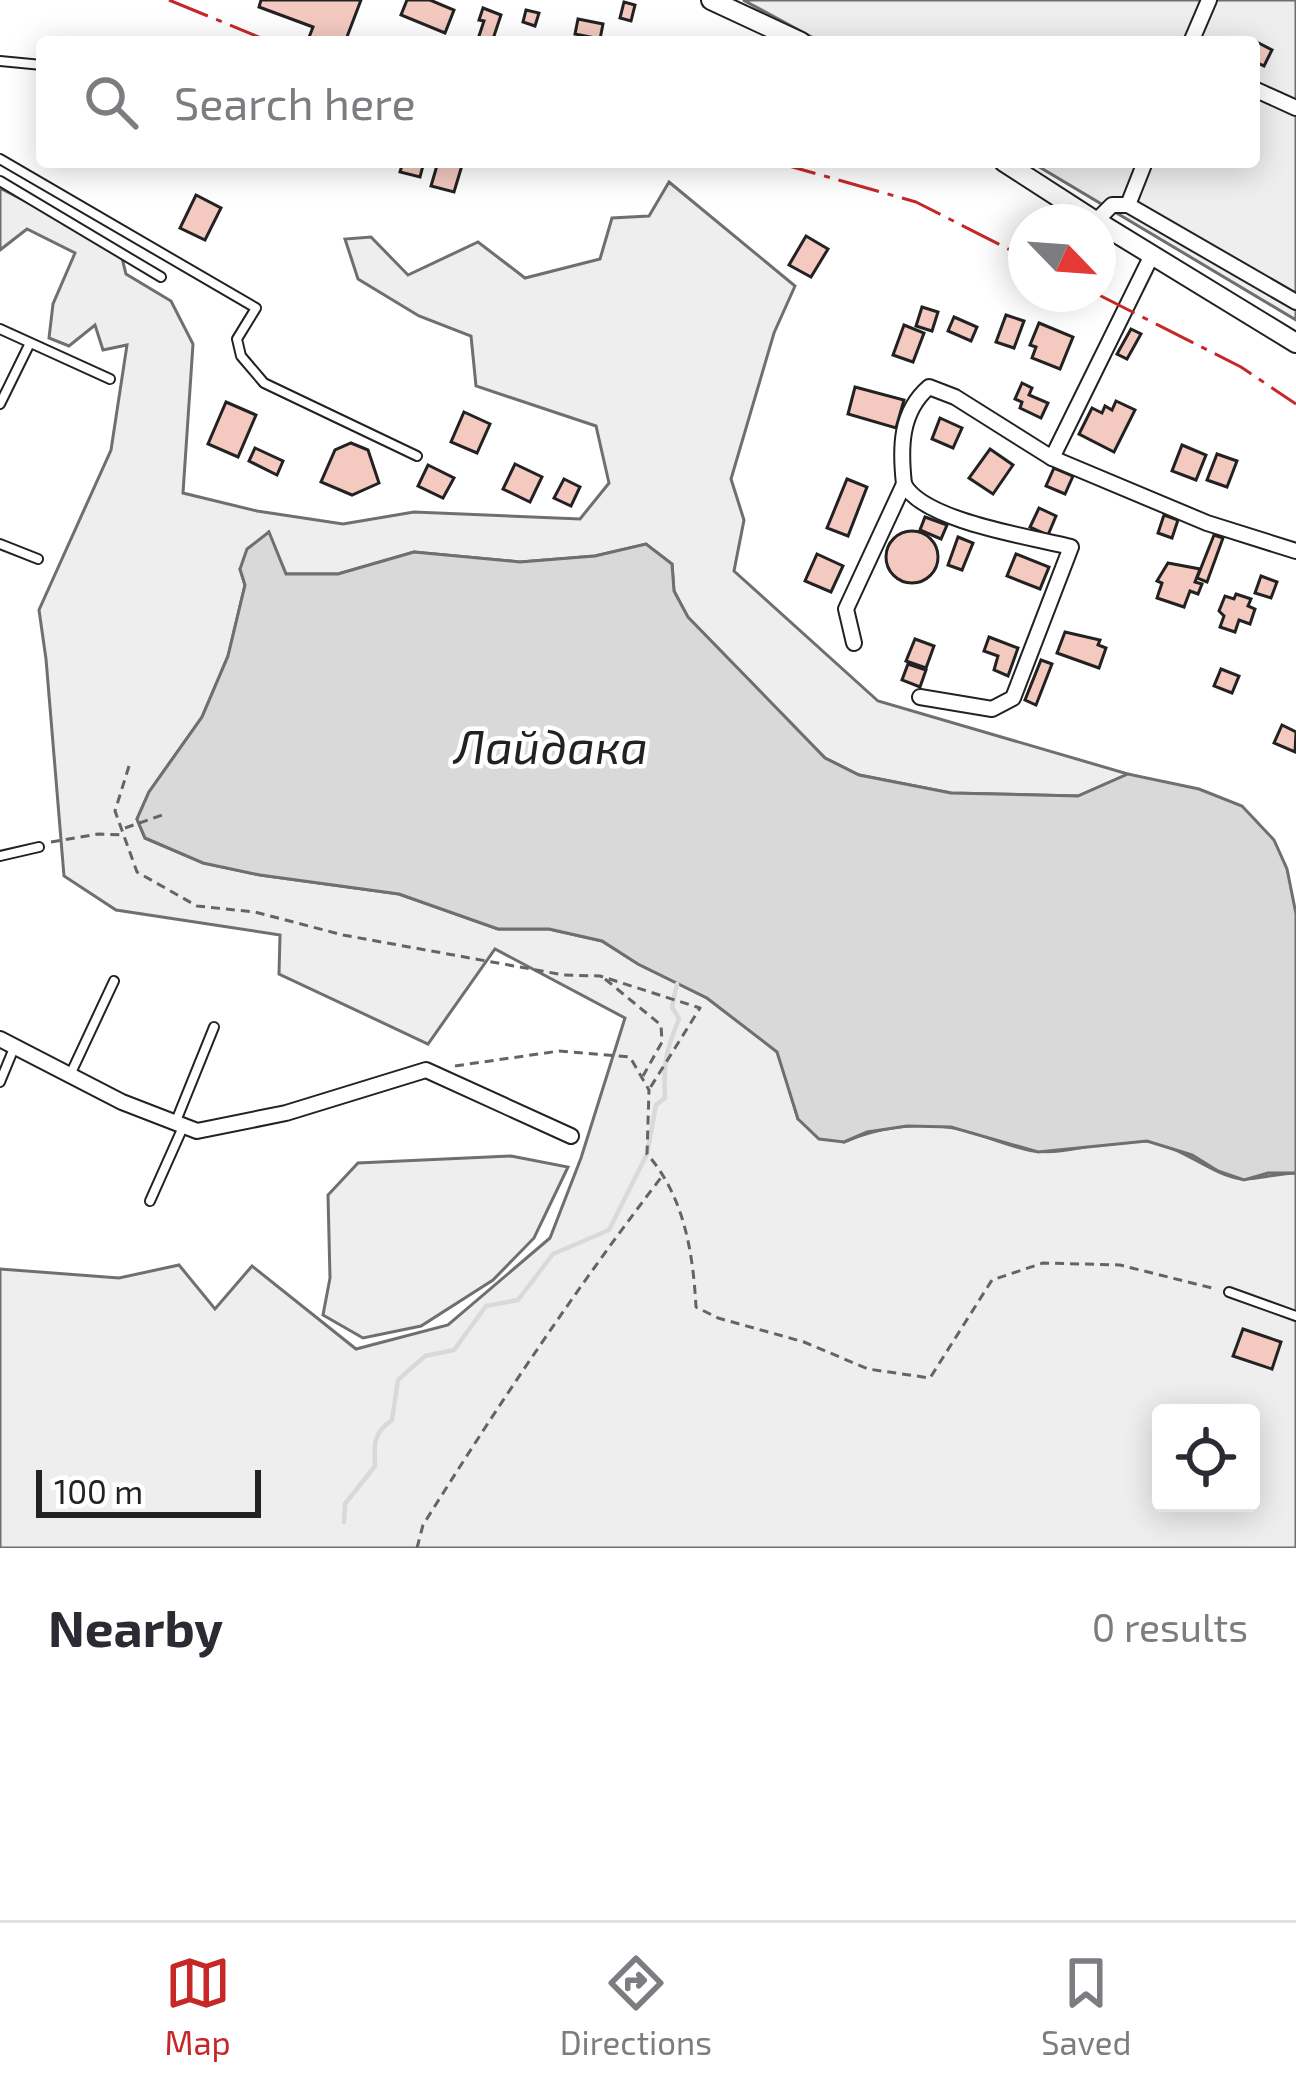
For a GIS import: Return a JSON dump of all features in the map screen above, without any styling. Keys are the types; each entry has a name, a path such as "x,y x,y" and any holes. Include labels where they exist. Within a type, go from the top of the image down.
{"main road":[{"path":"711,0 788,36"},
{"path":"1013,168 1069,204"},
{"path":"1116,234 1296,343"}],"street":[{"path":"1194,36 1209,0"},
{"path":"1260,92 1296,108"},
{"path":"1128,205 1143,168"},
{"path":"1116,205 1128,205 1296,302"},
{"path":"1052,458 1151,257"},
{"path":"920,698 992,710 1012,698 1071,547 945,514 909,494 900,446 913,400 929,387 955,397 1052,458 1208,524 1296,551"},
{"path":"854,644 845,609 904,484"},
{"path":"0,1039 70,1077 197,1131 286,1112 426,1070 571,1136"}],"lane":[{"path":"0,61 36,64"},
{"path":"0,159 256,308 237,338 241,356 264,383 417,456"},
{"path":"0,181 161,277"},
{"path":"0,329 110,379"},
{"path":"0,404 30,343"},
{"path":"0,544 38,560"},
{"path":"0,856 39,847"},
{"path":"70,1077 114,981"},
{"path":"150,1201 214,1027"},
{"path":"0,1082 15,1047"},
{"path":"1229,1292 1296,1316"}],"path":[{"path":"129,766 115,811 137,872 197,906 255,912 343,935 543,971 600,976 700,1008 649,1090 647,1154 664,1173 693,1251 696,1307 718,1318 804,1342 868,1369 930,1378 992,1280 1043,1263 1120,1264 1229,1292"},
{"path":"123,829 165,814"},
{"path":"39,847 62,838 126,836"},
{"path":"600,976 661,1025 662,1042 642,1078"},
{"path":"426,1070 559,1052 630,1057 649,1090"},
{"path":"417,1548 423,1525 501,1403 603,1252 664,1173"}],"shaded area":[{"path":"743,0 1296,0 1296,320 1116,213 1116,204 1101,204 1041,168 1260,168 1260,36 810,36"},
{"path":"669,182 795,286 774,333 731,479 744,520 734,571 878,701 1128,774 1078,796 951,793 859,775 825,758 687,617 674,591 672,564 646,544 595,556 520,562 414,552 338,574 286,574 268,533 240,569 245,585 228,656 202,717 149,792 137,819 145,838 204,863 399,894 498,929 549,929 602,941 707,998 778,1052 798,1119 844,1142 898,1127 926,1125 964,1130 1034,1151 1146,1141 1241,1179 1296,1173 1296,1548 0,1548 0,1269 119,1278 179,1265 215,1309 252,1266 356,1349 448,1325 550,1238 625,1018 495,949 428,1044 279,974 280,935 116,910 64,876 39,610 111,450 127,345 103,350 95,325 69,346 49,338 53,304 75,253 27,229 0,250 0,188 120,250 126,274 171,301 193,344 183,493 343,524 414,512 580,519 609,483 596,426 476,386 471,336 419,316 358,279 345,239 371,237 408,275 478,242 525,278 600,259 612,218 649,216"},
{"path":"511,1156 568,1167 534,1238 493,1280 421,1326 363,1338 323,1315 330,1278 328,1195 358,1163"}],"water":[{"name":"Лайдака","path":"269,532 286,574 338,574 414,552 520,562 595,556 646,544 672,564 674,591 688,617 825,758 859,775 951,793 1078,796 1128,774 1199,789 1242,806 1274,840 1287,869 1296,914 1296,1173 1268,1173 1244,1180 1192,1155 1147,1141 1038,1152 951,1127 907,1126 867,1132 844,1142 819,1139 798,1119 777,1052 707,998 602,941 549,929 498,929 399,894 203,863 145,838 137,819 149,792 202,717 228,656 245,585 240,569 247,549"}],"building":[{"path":"261,0 361,0 347,36 310,36 313,27 259,7"},
{"path":"407,0 430,0 454,10 445,33 401,15"},
{"path":"624,2 635,5 631,21 620,18"},
{"path":"483,8 501,15 494,36 479,36 484,21 479,20"},
{"path":"526,10 539,13 535,26 523,22"},
{"path":"578,19 603,24 601,36 575,34"},
{"path":"1260,44 1272,50 1264,66 1260,64"},
{"path":"401,168 422,168 420,177 400,172"},
{"path":"436,168 461,168 454,192 431,186"},
{"path":"196,195 221,208 205,240 180,228"},
{"path":"806,236 828,249 811,277 789,265"},
{"path":"922,307 938,312 932,331 916,326"},
{"path":"1006,315 1024,321 1014,348 996,342"},
{"path":"954,317 977,327 971,341 948,331"},
{"path":"1039,323 1073,337 1060,369 1032,358 1036,347 1030,345"},
{"path":"904,325 924,333 913,362 893,355"},
{"path":"1131,329 1141,334 1127,359 1117,354"},
{"path":"1022,383 1032,388 1029,395 1048,403 1041,418 1020,408 1022,402 1015,399"},
{"path":"855,387 904,400 896,428 848,414"},
{"path":"1116,401 1135,410 1114,452 1079,434 1092,408 1102,413 1105,406 1112,410"},
{"path":"226,402 256,415 238,457 208,444"},
{"path":"464,412 490,424 477,453 451,442"},
{"path":"940,418 962,428 953,448 932,439"},
{"path":"351,443 368,450 379,483 352,495 321,482 335,450"},
{"path":"1182,445 1206,455 1196,480 1172,471"},
{"path":"255,448 283,461 277,475 249,461"},
{"path":"990,449 1013,465 993,494 969,478"},
{"path":"1217,454 1237,461 1227,487 1207,480"},
{"path":"515,464 542,477 530,502 503,489"},
{"path":"428,465 454,478 443,498 418,486"},
{"path":"1054,468 1073,476 1065,494 1046,486"},
{"path":"564,479 580,487 571,506 554,498"},
{"path":"847,479 867,487 848,536 827,528"},
{"path":"1039,508 1056,516 1048,535 1030,527"},
{"path":"1164,515 1178,520 1172,538 1158,533"},
{"path":"925,517 947,525 941,539 920,530"},
{"path":"912,531 930,539 938,557 930,575 912,583 894,575 886,557 894,539"},
{"path":"1214,535 1223,538 1207,582 1197,578"},
{"path":"958,537 973,543 962,570 948,565"},
{"path":"817,554 843,566 831,592 805,581"},
{"path":"1016,554 1049,567 1040,589 1007,576"},
{"path":"1168,563 1200,569 1195,582 1202,584 1198,594 1190,591 1184,607 1157,598 1162,583 1157,581"},
{"path":"1261,576 1277,582 1271,598 1255,593"},
{"path":"1236,594 1251,599 1248,606 1255,609 1250,624 1239,620 1235,632 1220,627 1224,616 1219,611 1225,596 1234,599"},
{"path":"1065,632 1100,640 1098,645 1106,648 1099,668 1057,653"},
{"path":"989,637 1018,648 1008,676 994,670 998,656 984,651"},
{"path":"915,639 934,646 926,668 906,661"},
{"path":"1041,660 1052,664 1036,705 1025,700"},
{"path":"908,664 926,670 920,687 902,680"},
{"path":"1221,669 1239,676 1232,693 1214,686"},
{"path":"1282,725 1296,732 1295,752 1274,743"},
{"path":"1243,1329 1281,1342 1272,1369 1233,1356"}],"waterway":[{"path":"344,1522 345,1504 375,1466 376,1440 392,1420 398,1380 425,1356 454,1350 486,1306 518,1300 553,1254 609,1230 647,1154 656,1105 665,1098 666,1057 679,1019 672,1007 677,984"}],"power":[{"path":"169,0 256,36"},
{"path":"796,168 916,202 1008,249"},
{"path":"1116,304 1241,367 1296,404"}]}
